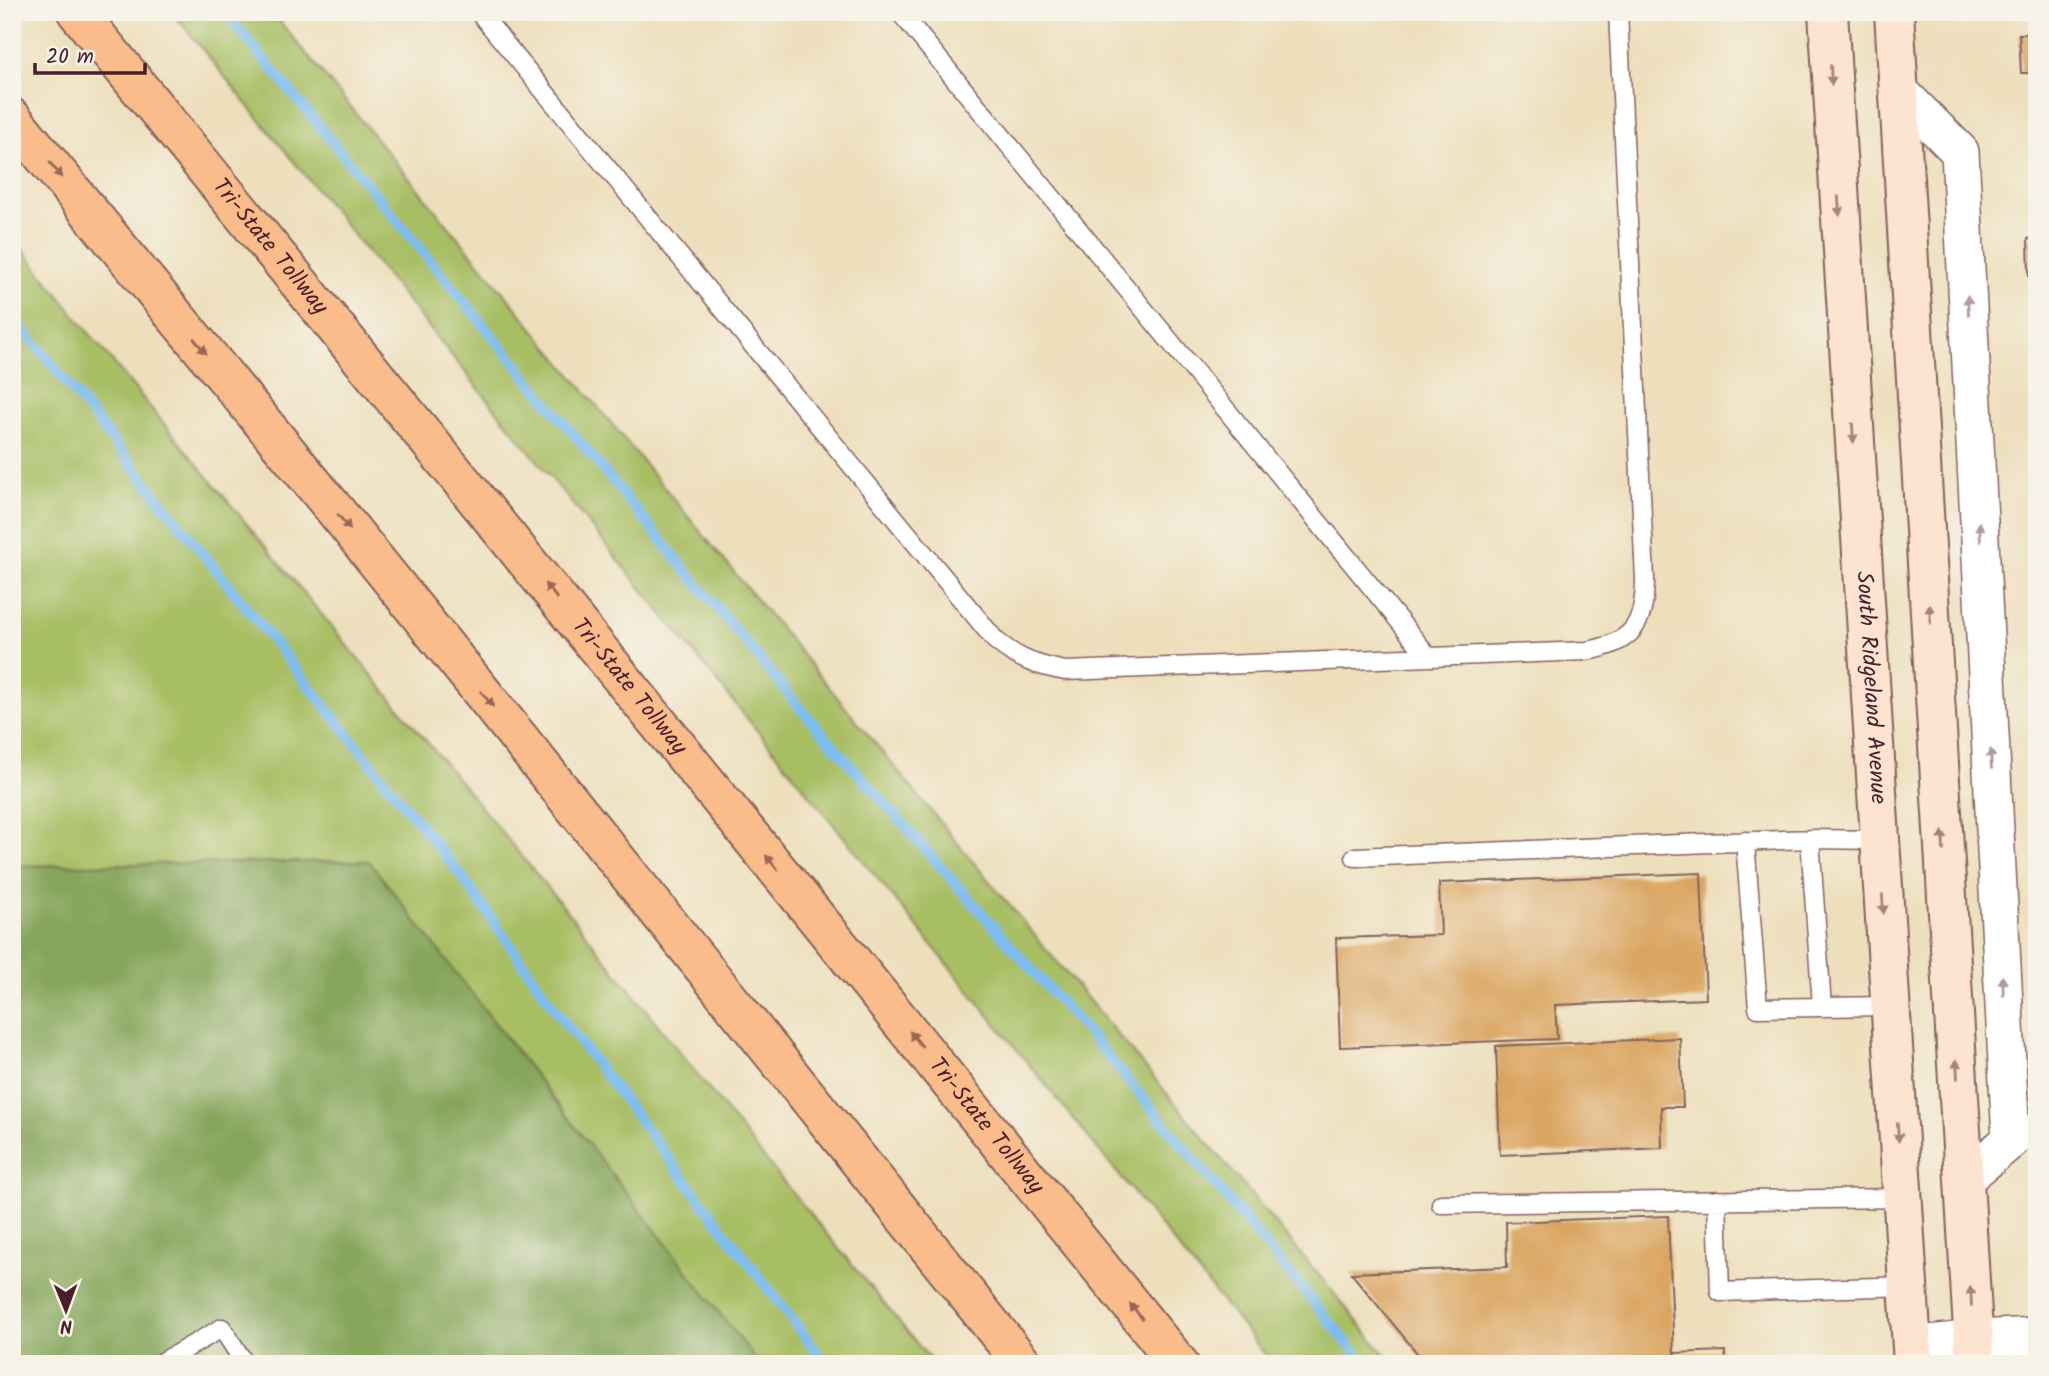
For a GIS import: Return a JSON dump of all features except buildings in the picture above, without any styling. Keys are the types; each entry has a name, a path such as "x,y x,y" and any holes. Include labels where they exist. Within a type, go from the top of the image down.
{"highway":[{"name":"Tri-State Tollway","path":"77,12 473,494 1179,1364"},
{"path":"12,118 348,526 1024,1364"}],"main road":[{"name":"South Ridgeland Avenue","path":"1828,12 1912,1355"},
{"path":"1894,12 1974,1351"}],"street":[{"path":"1898,90 1960,152 1961,166 2011,1140 1964,1179"},
{"path":"1912,1355 1974,1351 2037,1336"}],"lane":[{"path":"479,12 995,640 1012,654 1032,664 1065,671 1587,651 1609,647 1625,639 1642,611 1645,579 1618,12"},
{"path":"900,12 1427,656"},
{"path":"1810,839 1822,1007"},
{"path":"1355,857 1745,841 1879,840"},
{"path":"1745,841 1758,1008 1890,1006"},
{"path":"1441,1204 1902,1198"},
{"path":"1717,1199 1720,1292 1908,1286"},
{"path":"159,1364 222,1328 245,1364"}],"green space":[{"path":"172,12 272,12 959,845 1393,1364 1273,1364"},
{"path":"12,236 89,333 576,922 759,1152 934,1364 759,1364 369,861 12,866"},
{"path":"369,861 759,1364 12,1364 12,866"}],"waterway":[{"path":"225,12 795,702 1096,1042 1365,1364"},
{"path":"12,315 463,878 563,1020 826,1364"}]}
